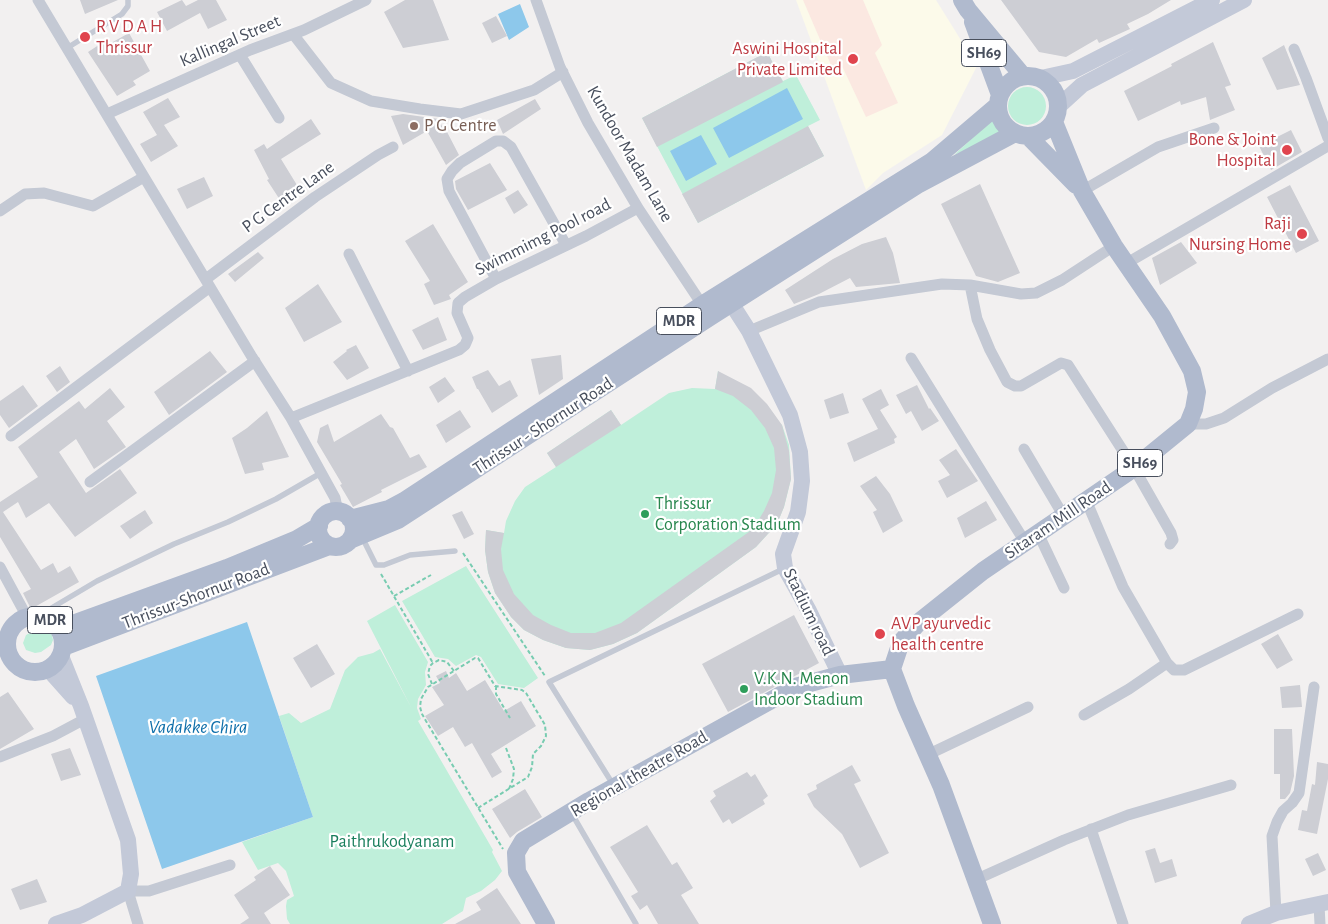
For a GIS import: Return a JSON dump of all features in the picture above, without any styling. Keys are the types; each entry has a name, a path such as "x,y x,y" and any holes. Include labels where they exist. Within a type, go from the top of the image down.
{"main road":[{"path":"1041,78 1073,71 1212,0"},
{"path":"1021,135 1038,135 1047,130 1057,114 1082,85 1244,0"},
{"name":"SH69","path":"965,5 1023,76"},
{"name":"SH69","path":"965,5 999,100 1002,121 1021,135 1082,191"},
{"name":"SH69","path":"999,100 1005,86 1023,76 1041,78 1054,90 1057,114 1082,191 1114,246 1162,316 1192,371 1197,392 1194,409 1188,424"},
{"name":"MDR","path":"728,298 905,185 944,152 999,100"},
{"name":"MDR","path":"905,185 925,180 1021,135"},
{"name":"Thrissur - Shornur Road","path":"356,538 398,520 728,298"},
{"name":"Stadium road","path":"728,298 748,331 790,416 800,452 802,482 798,512 783,554 785,568 809,611 840,675 892,669"},
{"name":"MDR","path":"344,515 389,509 404,501 706,311"},
{"name":"Sitaram Mill Road","path":"892,669 901,642 919,622 983,571 1134,468 1188,424"},
{"path":"329,513 344,515 354,529 356,538 340,546 329,546 320,537 319,526 324,516 329,513"},
{"name":"Thrissur-Shornur Road","path":"59,629 227,568 297,539 319,526"},
{"name":"Thrissur-Shornur Road","path":"62,651 329,546"},
{"name":"MDR","path":"33,616 45,618 53,622 63,638 62,651 55,664 48,669 38,672 20,668 4,646 13,627 19,621 33,616"},
{"path":"56,924 82,915 128,890 131,874 128,840 62,651"},
{"path":"48,669 83,712"},
{"path":"892,669 941,785 992,924"},
{"name":"Regional theatre Road","path":"546,924 517,872 516,854 523,841 615,787 795,687 840,675"},
{"path":"1249,924 1276,913 1323,904"}],"street":[{"path":"38,0 291,418 344,515"},
{"name":"Kallingal Street","path":"107,114 240,55 293,34 366,0"},
{"name":"Kundoor Madam Lane","path":"536,0 563,72 588,123 638,208 706,311"},
{"path":"293,34 330,83 370,101 420,109 461,114 534,90 563,72"},
{"path":"1294,50 1328,138"},
{"path":"240,55 279,118"},
{"path":"1082,191 1158,147 1214,128"},
{"path":"496,279 449,191 447,179 460,163 496,141 503,141 511,147 566,245"},
{"path":"1127,263 1328,146"},
{"name":"P G Centre Lane","path":"11,436 315,197 393,147"},
{"path":"0,211 25,194 44,193 93,206 144,177"},
{"name":"Swimmimg Pool road","path":"408,371 459,350 466,345 468,338 457,313 458,304 464,297 638,208"},
{"path":"748,331 820,302 942,284 970,285 1021,294 1036,293 1062,280 1114,246"},
{"path":"291,418 408,371 349,254"},
{"path":"970,285 976,319 1007,382 1015,386 1021,386 1061,363 1068,365 1134,468 1171,533 1173,540 1170,544"},
{"path":"911,358 1064,588"},
{"path":"1188,424 1206,424 1224,418 1272,388 1328,359"},
{"path":"90,482 255,361"},
{"path":"1024,449 1063,516"},
{"path":"1086,500 1123,587 1166,663 1174,670 1184,670 1298,614"},
{"path":"0,567 33,616"},
{"path":"1084,715 1129,689 1166,663"},
{"path":"1276,913 1272,836 1282,811 1292,803 1299,793 1314,687"},
{"path":"927,755 1028,707"},
{"path":"0,757 53,736 83,712"},
{"path":"975,880 1091,829 1128,815 1231,785"},
{"path":"1091,829 1123,924"},
{"path":"138,924 128,890 149,891 230,865"},
{"path":"1320,924 1323,904"}],"lane":[{"path":"67,48 122,14 128,6 128,0"},
{"path":"33,616 96,581 174,544 228,522 276,499 322,473"},
{"path":"356,538 376,565 384,565 410,555 455,551"},
{"path":"615,787 549,682 785,568"},
{"path":"571,812 636,924"}],"path":[{"path":"455,551 465,554 549,682"},
{"path":"376,565 433,663"},
{"path":"394,596 431,575"},
{"path":"506,854 422,714 420,707 421,699 432,684 478,658 496,686 496,694 510,718"},
{"path":"432,684 428,674 433,663 443,660 450,664 454,671"},
{"path":"478,808 509,790 528,776 532,767 533,754 541,746 546,736 546,725 526,693 522,690 496,686"},
{"path":"506,748 514,769 509,790"}],"shaded area":[{"path":"796,0 936,0 977,66 942,135 883,173 866,190"},
{"name":"Aswini Hospital Private Limited","path":"803,0 863,0 882,45 875,53 898,103 866,117 843,68 831,65"}],"green space":[{"path":"767,52 783,81 796,75 820,120 808,126 824,156 698,223 642,118"},
{"path":"1027,87 1040,93 1046,106 1040,119 1027,125 1014,119 1008,106 1014,93"},
{"path":"993,119 1001,133 954,155"},
{"name":"Thrissur Corporation Stadium","path":"718,371 782,425 789,445 791,479 784,507 777,524 756,547 637,633 613,644 590,650 566,648 543,640 524,630 511,617 495,593 488,572 485,550 486,530 504,533 506,521 515,501 525,487 556,467 547,453 611,410 621,425 669,393 692,388 715,389"},
{"path":"466,566 538,678 524,688 498,684 481,657 476,655 456,666 448,659 435,657 402,601"},
{"name":"Paithrukodyanam","path":"395,605 428,662 425,672 426,685 418,699 417,708 421,719 418,721 493,850 492,852 502,871 495,880 481,891 466,898 463,911 442,924 290,924 287,919 286,906 287,900 294,896 286,871 278,863 258,870 242,842 313,817 279,716 289,713 301,723 330,709 345,670 358,657 380,649 412,709 367,621"},
{"path":"42,629 52,635 51,645 41,652 35,653 26,650 23,643 26,635 35,630"}],"water":[{"path":"520,4 529,27 509,40 498,14"},
{"path":"787,88 803,119 729,158 713,128"},
{"path":"701,135 717,164 686,181 670,151"},
{"name":"Vadakke Chira","path":"247,622 313,817 162,869 96,676"}],"building":[{"path":"80,0 118,0 85,14"},
{"path":"182,0 186,6 198,0 216,0 227,20 208,29 200,13 167,31 157,12"},
{"path":"405,0 433,0 449,40 403,48 384,12"},
{"path":"1001,0 1171,0 1127,24 1130,29 1099,43 1097,39 1066,57 1039,52"},
{"path":"496,16 507,36 492,43 482,23"},
{"path":"129,33 150,71 133,81 136,85 117,96 88,52 108,39 111,43"},
{"path":"1213,42 1231,85 1225,87 1235,110 1210,120 1206,97 1181,105 1180,101 1138,121 1124,91"},
{"path":"1284,45 1300,85 1277,90 1262,58"},
{"path":"767,52 783,82 657,147 642,118"},
{"path":"168,98 180,117 164,125 178,146 151,162 140,144 157,135 143,112"},
{"path":"535,99 541,109 503,134 497,120"},
{"path":"403,114 439,119 459,155 446,165 427,131 403,145 391,116"},
{"path":"311,119 321,134 281,159 300,190 282,203 267,180 269,179 254,150 264,144 267,149"},
{"path":"808,126 824,156 698,223 682,194"},
{"path":"1291,130 1302,152 1271,170 1259,146"},
{"path":"490,163 507,190 468,210 456,189 455,181"},
{"path":"204,177 213,196 187,209 177,189"},
{"path":"980,184 1020,273 998,282 976,276 941,204"},
{"path":"1290,185 1319,241 1296,253 1267,197"},
{"path":"518,190 528,205 514,214 505,198"},
{"path":"433,224 468,282 449,295 451,299 434,305 424,284 430,281 405,241"},
{"path":"886,237 893,253 900,283 856,287 850,278 794,304 785,290 833,259 862,244"},
{"path":"1181,242 1197,263 1160,285 1152,258"},
{"path":"258,252 264,258 235,282 228,274"},
{"path":"318,284 342,322 304,342 285,308"},
{"path":"438,317 447,340 423,350 412,330"},
{"path":"356,345 369,368 347,380 333,362 346,350"},
{"path":"210,351 227,372 169,415 154,392"},
{"path":"561,355 563,379 539,395 531,359"},
{"path":"60,366 70,382 57,392 46,376"},
{"path":"488,370 499,386 510,380 518,396 492,413 472,377"},
{"path":"718,371 751,388 767,404 782,425 789,451 791,479 784,507 777,524 756,547 637,633 613,644 590,650 566,648 543,640 524,630 511,617 495,593 488,572 485,550 486,530 504,533 501,549 503,570 514,594 533,615 571,633 595,633 621,623 753,529 772,493 776,470 774,448 765,428 751,410 733,396 715,389"},
{"path":"445,377 455,391 438,403 429,387"},
{"path":"23,385 38,406 9,428 0,415 0,401"},
{"path":"917,385 929,409 939,421 922,431 911,411 906,414 896,395"},
{"path":"110,388 125,407 107,421 126,447 94,469 76,439 59,452 86,493 120,469 137,493 75,537 49,503 26,518 18,502 3,512 41,570 53,563 58,573 70,566 79,582 31,609 23,593 31,589 0,537 0,502 38,477 18,447 79,401 85,409"},
{"path":"881,389 889,405 880,410 897,437 894,439 895,443 854,462 847,443 878,429 862,399"},
{"path":"843,393 849,413 830,419 824,400"},
{"path":"460,410 471,427 446,443 436,425"},
{"path":"611,410 621,425 556,467 547,453"},
{"path":"267,411 289,457 262,463 264,470 245,474 232,438"},
{"path":"381,414 390,427 393,428 410,458 419,454 427,467 381,490 382,492 353,507 340,485 342,484 317,442 320,428 328,424 334,442"},
{"path":"956,449 978,481 947,498 938,481 950,475 939,460"},
{"path":"876,476 890,494 903,521 883,533 873,512 877,510 860,486"},
{"path":"986,501 997,520 965,538 957,518"},
{"path":"145,510 153,523 130,539 120,526"},
{"path":"462,511 474,534 464,539 452,515"},
{"name":"V.K.N. Menon Indoor Stadium","path":"794,615 819,663 728,712 702,664"},
{"path":"1278,634 1293,660 1277,669 1261,644"},
{"path":"317,644 335,674 311,688 293,658"},
{"path":"446,671 449,678 456,673 467,691 485,680 504,711 521,701 536,726 491,754 502,772 492,778 472,743 465,747 453,727 438,736 425,716 444,705 432,687 440,683 436,676"},
{"path":"1300,685 1302,707 1282,708 1280,687"},
{"path":"8,692 34,729 0,749 0,697"},
{"path":"1274,729 1292,729 1294,776 1290,793 1285,799 1280,799 1280,774 1274,774"},
{"path":"70,748 81,775 61,781 51,754"},
{"path":"1317,762 1328,764 1328,779 1317,834 1298,830 1302,810 1307,811 1312,784 1315,785"},
{"path":"852,765 861,781 854,784 889,853 860,868 842,834 814,807 807,794 817,789 816,785"},
{"path":"747,772 751,777 755,774 768,796 763,800 765,804 732,824 729,819 723,823 710,801 716,796 713,791"},
{"path":"525,789 542,817 510,838 492,809"},
{"path":"647,825 672,865 677,862 693,888 681,895 699,924 658,924 647,905 640,910 631,896 638,892 610,847"},
{"path":"1155,848 1160,863 1172,859 1177,876 1155,883 1145,851"},
{"path":"1318,853 1326,870 1313,876 1305,859"},
{"path":"270,866 290,895 264,913 271,924 240,924 249,918 234,895 256,880 254,877"},
{"path":"37,879 47,902 20,910 11,889"},
{"path":"497,888 521,924 455,924 481,910 476,902"}],"place":[{"name":"R V D A H Thrissur","path":"85,37"},
{"name":"Aswini Hospital Private Limited","path":"853,59"},
{"name":"P G Centre","path":"414,126"},
{"name":"Bone & Joint Hospital","path":"1287,150"},
{"name":"Raji Nursing Home","path":"1302,234"},
{"name":"Thrissur Corporation Stadium","path":"645,514"},
{"name":"AVP ayurvedic health centre","path":"880,634"},
{"name":"V.K.N. Menon Indoor Stadium","path":"744,689"}]}
